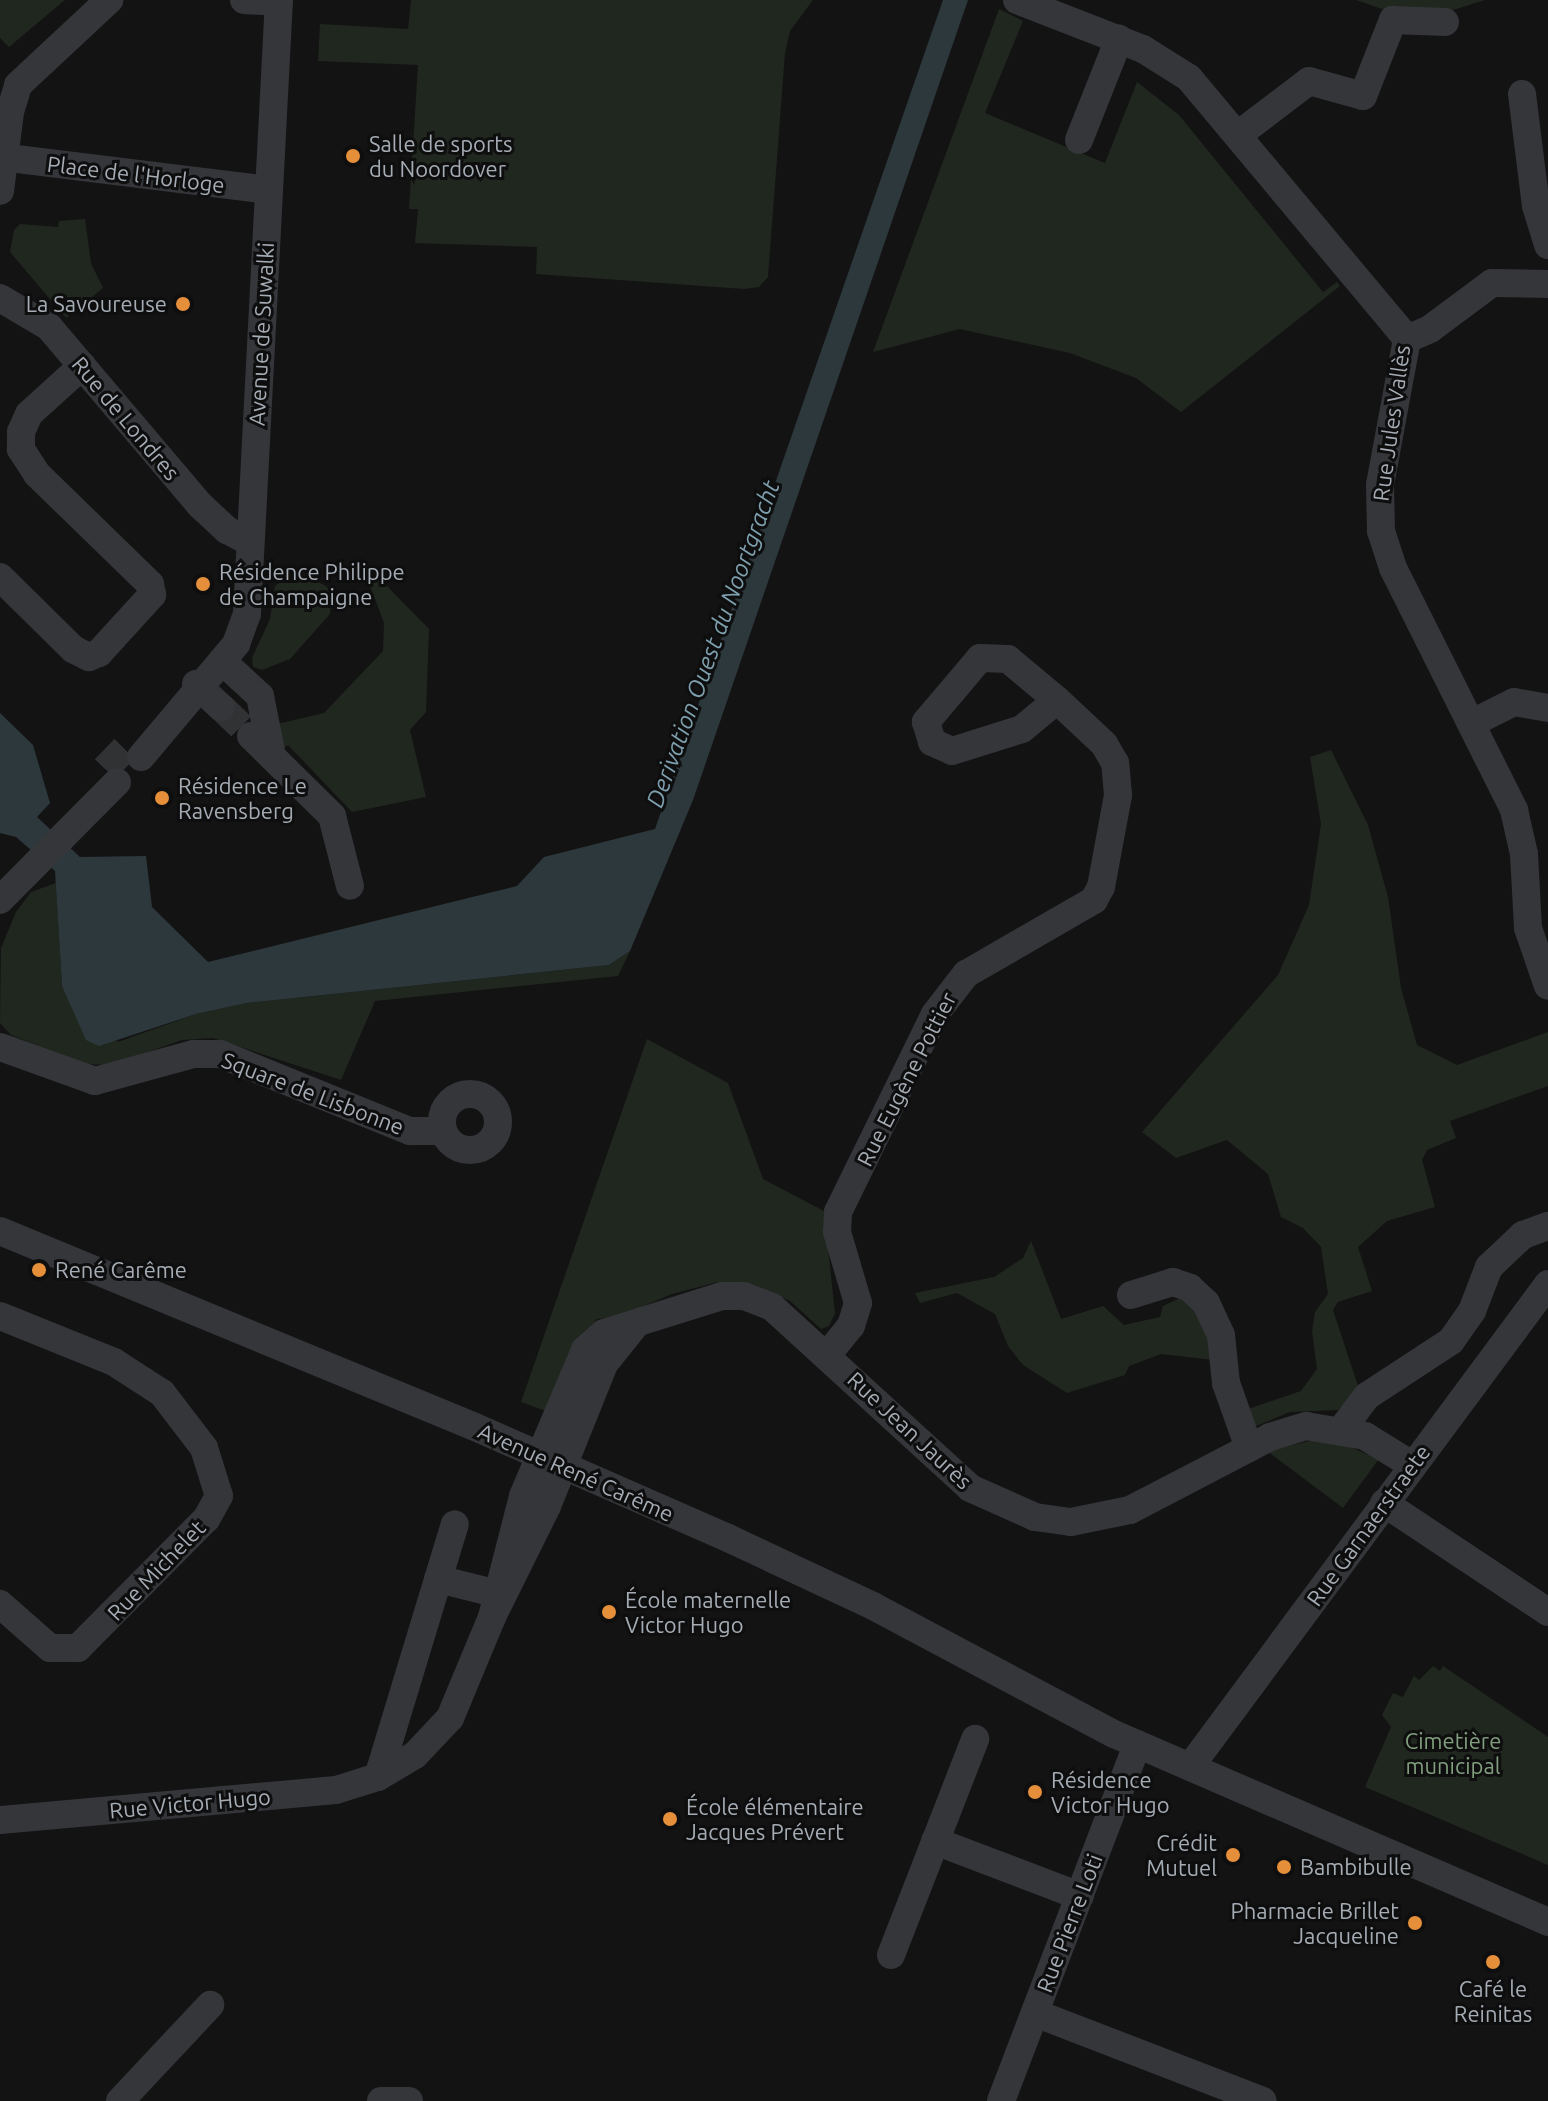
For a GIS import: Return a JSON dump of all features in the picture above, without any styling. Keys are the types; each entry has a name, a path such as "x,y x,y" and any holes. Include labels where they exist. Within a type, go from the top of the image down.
{"street":[{"path":"0,191 11,103 22,79 109,0"},
{"path":"244,0 279,1"},
{"name":"Rue Jules Vallès","path":"1017,0 1119,39 1189,78 1407,339 1380,485 1381,531 1393,568 1472,723 1520,826 1528,928 1548,986"},
{"name":"Avenue de Suwalki","path":"134,751 206,693 245,623 279,1"},
{"path":"1238,135 1309,81 1363,96 1393,20 1445,22"},
{"path":"1079,140 1119,39"},
{"path":"1522,94 1536,206 1548,245"},
{"name":"Place de l'Horloge","path":"2,158 269,190"},
{"path":"1407,339 1430,329 1492,283 1548,284"},
{"name":"Rue de Londres","path":"0,298 41,320 200,505 227,530 250,542"},
{"path":"0,577 73,649 89,657 99,653 152,595 150,584 37,474 21,449 21,432 29,414 82,366"},
{"path":"222,661 260,696 272,756"},
{"name":"Rue Eugène Pottier","path":"828,1354 851,1326 858,1303 835,1225 838,1212 940,1004 966,974 1083,910 1101,887 1118,795 1115,763 1098,736 1057,700"},
{"path":"1472,723 1514,702 1548,708"},
{"path":"251,736 332,816 350,886"},
{"path":"0,897 32,856 111,776"},
{"name":"Square de Lisbonne","path":"0,1047 95,1081 187,1056 220,1054 410,1131 443,1131"},
{"path":"1342,1429 1367,1396 1451,1341 1472,1311 1489,1267 1523,1235 1548,1226"},
{"name":"Avenue René Carême","path":"0,1231 551,1460 833,1586 1137,1744 1548,1922"},
{"path":"1131,1295 1173,1282 1190,1288 1206,1303 1221,1335 1226,1383 1249,1448"},
{"name":"Rue Jean Jaurès","path":"551,1460 604,1364 640,1320 711,1298 744,1296 772,1307 828,1354 970,1488 1035,1517 1079,1521 1130,1510 1293,1428 1342,1429 1376,1441 1412,1465"},
{"name":"Rue Garnaerstraete","path":"1190,1767 1412,1465 1543,1300"},
{"name":"Rue Michelet","path":"0,1316 114,1362 162,1393 200,1440 218,1478 219,1496 206,1519 74,1650 43,1644 0,1604"},
{"name":"Rue Victor Hugo","path":"0,1820 336,1790 378,1777 415,1755 443,1728 551,1460"},
{"path":"1384,1503 1548,1612"},
{"path":"378,1777 455,1524"},
{"path":"438,1579 495,1605"},
{"path":"891,1955 975,1739"},
{"name":"Rue Pierre Loti","path":"1001,2101 1137,1744"},
{"path":"935,1841 1080,1896"},
{"path":"120,2101 210,2005"},
{"path":"1035,2013 1263,2101"},
{"path":"381,2101 409,2101"}],"green space":[{"path":"0,0 65,0 9,47 0,38"},
{"path":"411,0 813,0 790,31 785,53 768,277 759,287 744,289 536,274 537,247 415,243 418,209 409,209 418,65 318,61 320,24 408,29"},
{"path":"1356,0 1485,0 1450,11 1382,9"},
{"path":"999,9 1023,21 985,113 1105,163 1137,82 1179,115 1323,292 1337,282 1340,286 1181,412 1136,378 1070,353 960,329 873,352"},
{"path":"85,219 91,263 103,288 66,318 10,252 14,230 20,224 58,227 59,221"},
{"path":"295,571 326,586 332,594 330,614 290,659 262,670 253,667 252,658 270,619 275,586"},
{"path":"365,572 378,577 429,629 426,712 410,730 426,797 352,812 288,745 279,751 273,725 324,713 383,651 384,623"},
{"path":"1331,750 1368,825 1388,897 1401,988 1417,1045 1457,1065 1548,1032 1548,1086 1450,1121 1456,1138 1427,1150 1422,1160 1435,1207 1387,1221 1358,1247 1372,1291 1338,1302 1333,1310 1359,1389 1338,1410 1290,1412 1256,1426 1248,1409 1301,1391 1317,1369 1312,1331 1315,1312 1328,1294 1321,1247 1303,1228 1281,1217 1268,1174 1227,1140 1176,1158 1142,1132 1278,975 1309,905 1321,824 1310,757"},
{"path":"56,883 62,986 118,1042 196,1014 247,1003 609,965 630,951 618,976 375,1001 341,1080 213,1038 182,1040 111,1065 84,1064 11,1035 0,1023 1,948 16,912 31,892"},
{"path":"647,1039 728,1083 763,1179 824,1211 835,1313 829,1326 821,1329 790,1301 755,1285 718,1282 672,1294 618,1317 597,1319 571,1349 546,1411 521,1402"},
{"path":"1031,1241 1061,1319 1103,1306 1124,1325 1160,1317 1163,1306 1182,1297 1201,1314 1214,1360 1161,1354 1129,1366 1125,1375 1067,1393 1023,1365 1008,1346 995,1314 957,1293 920,1303 915,1293 994,1277 1023,1258"},
{"path":"1326,1437 1379,1459 1343,1508 1267,1451"},
{"name":"Cimetière municipal","path":"1433,1666 1440,1671 1443,1666 1548,1737 1548,1865 1365,1787 1391,1727 1382,1715 1393,1693 1403,1697 1414,1676 1419,1680"}],"shaded area":[{"path":"943,0 968,0 693,800 630,951 609,965 247,1003 196,1014 99,1046 86,1040 62,986 55,871 16,837 0,833 0,713 33,745 50,803 37,817 80,857 146,856 152,907 208,962 517,886 544,857 655,829"}],"tunnel":[{"path":"221,707 251,736"},
{"path":"105,769 128,745"}],"place":[{"name":"Salle de sports du Noordover","path":"353,156"},
{"name":"La Savoureuse","path":"183,304"},
{"name":"Résidence Philippe de Champaigne","path":"203,584"},
{"name":"Résidence Le Ravensberg","path":"162,798"},
{"name":"René Carême","path":"39,1270"},
{"name":"École maternelle Victor Hugo","path":"609,1612"},
{"name":"Résidence Victor Hugo","path":"1035,1792"},
{"name":"École élémentaire Jacques Prévert","path":"670,1819"},
{"name":"Crédit Mutuel","path":"1233,1855"},
{"name":"Bambibulle","path":"1284,1867"},
{"name":"Pharmacie Brillet Jacqueline","path":"1415,1923"},
{"name":"Café le Reinitas","path":"1493,1962"}],"water label":[{"name":"Derivation Ouest du Noortgracht","path":"713,644"}]}
